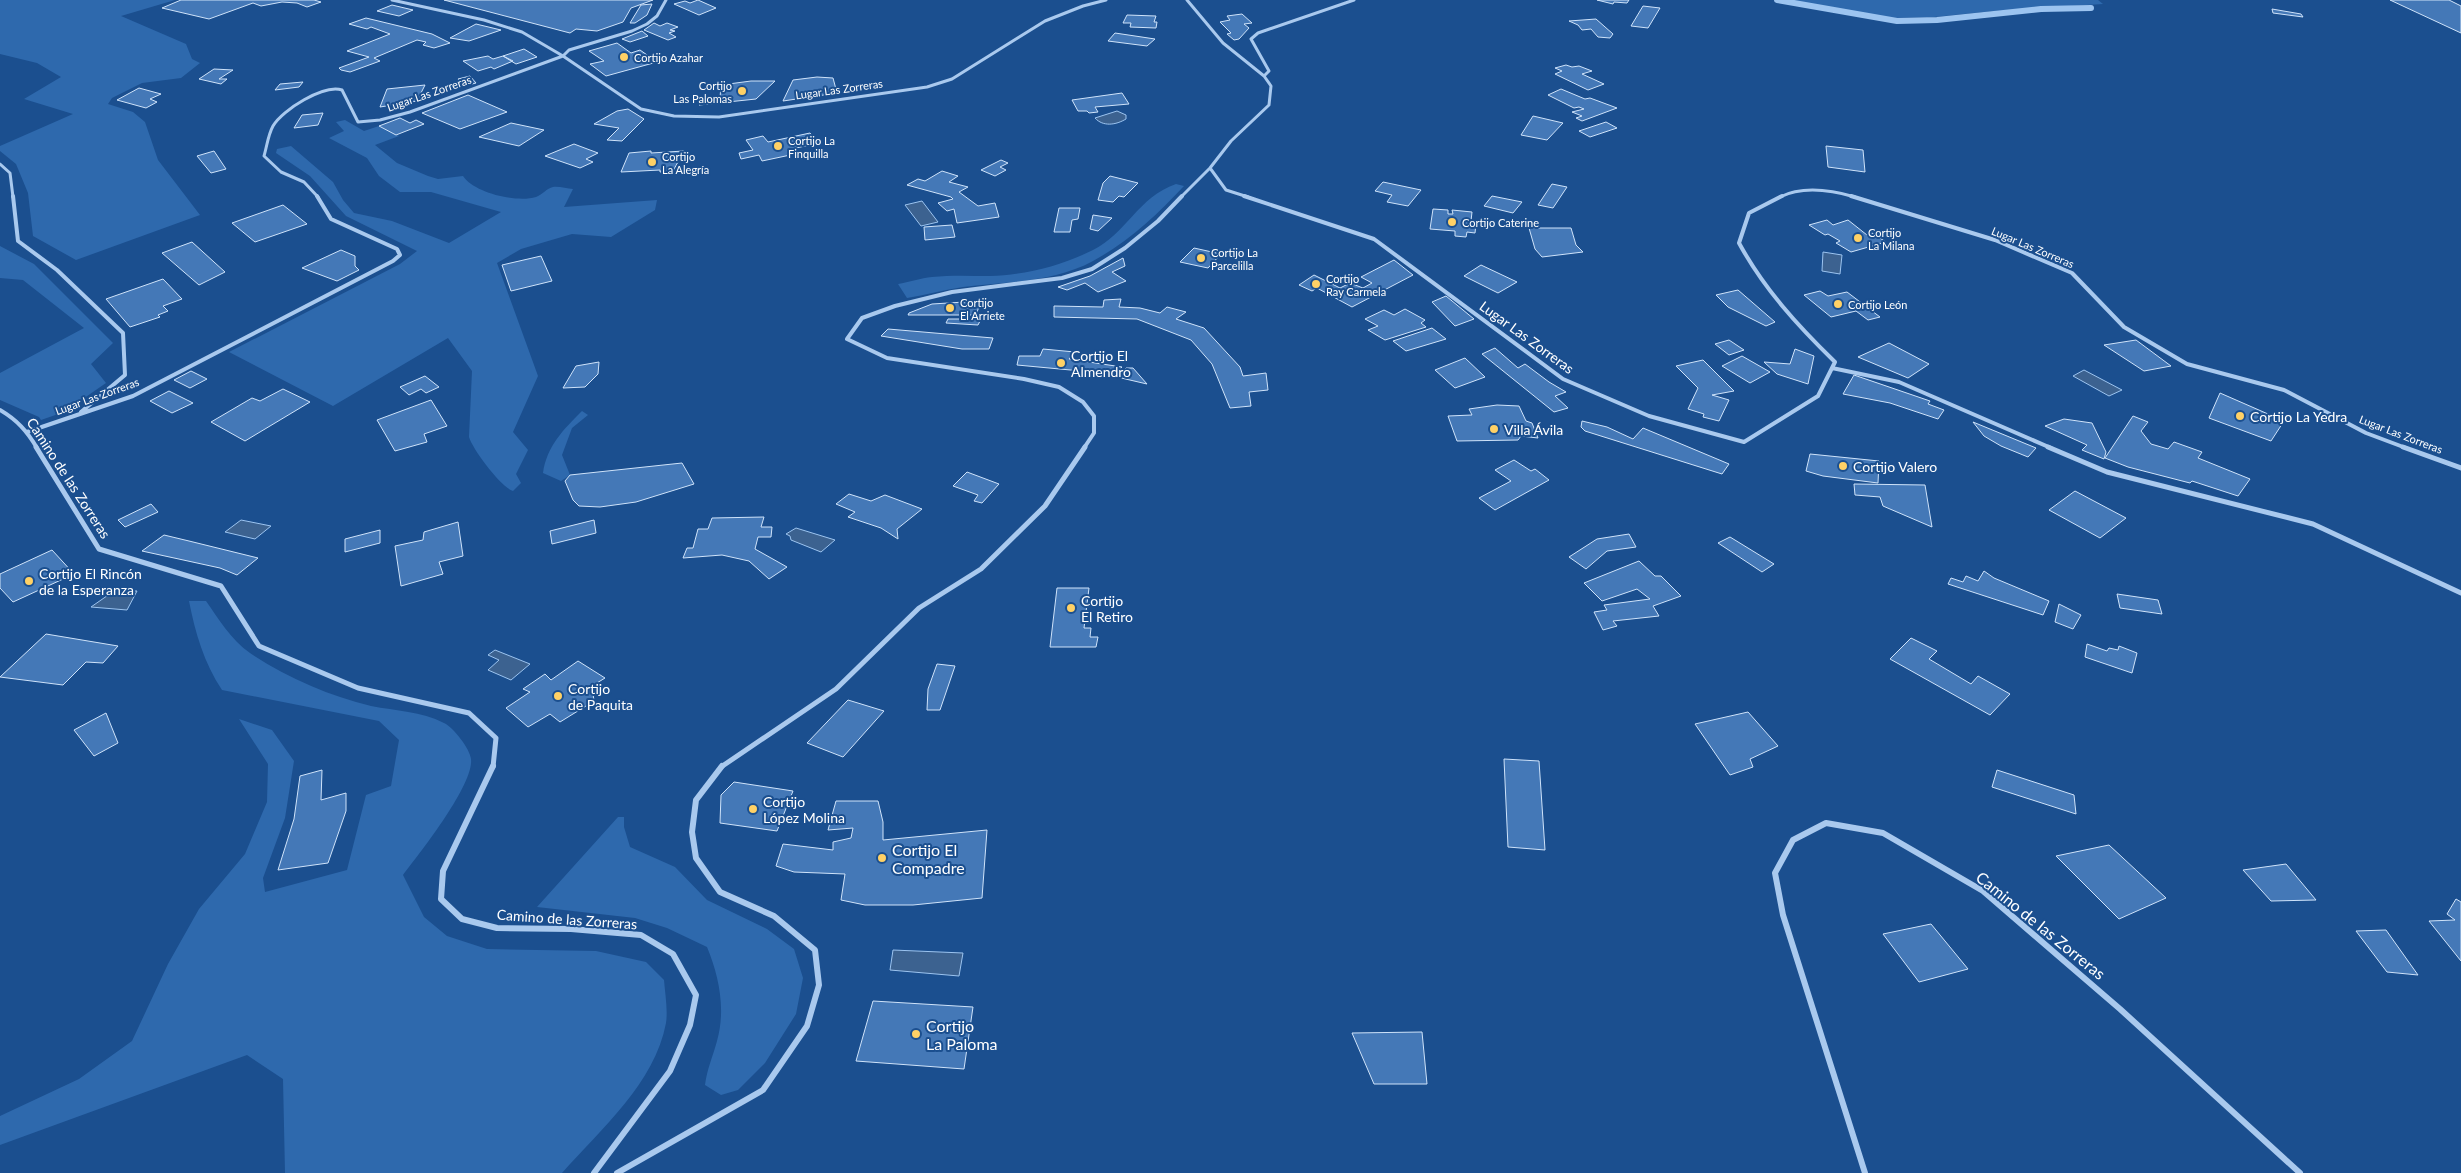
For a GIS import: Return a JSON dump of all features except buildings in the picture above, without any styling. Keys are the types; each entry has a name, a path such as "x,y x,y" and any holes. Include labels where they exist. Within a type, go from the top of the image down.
{"street":[{"path":"392,0 484,20 522,32 563,56 569,50 647,24 657,16 666,0"},
{"name":"Lugar Las Zorreras","path":"27,432 133,396 393,261 400,254 397,249 331,219 319,198 304,182 281,172 264,156 274,124 310,96 328,89 338,88 343,91 358,122 380,120 410,112 563,56 642,109 674,116 719,117 927,87 952,79 1045,21 1083,6 1106,0"},
{"path":"617,1173 763,1090 807,1026 818,985 815,950 774,916 720,892 696,858 692,832 696,800 724,765 836,689 918,608 981,568 1022,531 1045,506 1094,433 1094,416 1083,402 1059,387 1024,379 887,358 847,339 862,318 895,306 952,292 1062,278 1092,269 1125,248 1158,221 1268,105 1271,86 1264,76 1223,43 1187,0"},
{"path":"1264,76 1269,71 1251,39 1258,33 1354,0"},
{"path":"0,164 10,173 18,241 57,270 123,333 125,375 79,414"},
{"name":"Lugar Las Zorreras","path":"1210,168 1226,190 1374,239 1563,379 1648,416 1744,442 1818,396 1835,362 1789,316 1754,273 1739,243 1749,213 1792,190 1834,191 1995,240 2072,273 2124,327 2187,364 2284,390 2366,433 2461,468"},
{"path":"1832,368 1899,382 2107,472 2313,524 2461,593"},
{"name":"Camino de las Zorreras","path":"0,410 14,418 27,432 99,549 221,586 259,646 358,688 469,713 496,738 493,769 443,871 441,899 462,919 497,928 571,929 641,935 673,954 696,995 690,1025 670,1071 594,1173"},
{"name":"Camino de las Zorreras","path":"1865,1173 1782,915 1775,873 1793,840 1826,824 1883,833 1983,891 2120,1009 2300,1173"}],"shaded area":[{"path":"0,0 175,0 121,16 186,44 192,59 200,63 181,78 142,83 112,98 108,104 133,112 145,122 158,160 200,215 76,260 33,236 28,193 16,164 0,151 0,146 73,114 24,99 61,77 37,63 0,54"},
{"path":"1787,0 2098,0 2103,4 1934,17 1894,18"},
{"path":"1117,111 1126,115 1126,119 1118,123 1106,124 1095,118"},
{"path":"345,120 364,131 379,126 399,136 375,145 397,163 438,179 463,176 476,187 497,195 528,199 536,197 553,187 573,189 564,207 657,200 655,210 611,237 572,234 521,249 497,263 538,376 513,432 528,450 516,474 521,483 513,491 502,483 488,467 469,437 472,371 448,338 333,406 229,352 400,264 417,251 346,216 310,176 276,153 277,149 291,146 333,182 343,200 354,213 392,221 449,243 501,212 431,192 400,192 379,176 367,158 329,138 344,131 336,122"},
{"path":"1176,184 1184,186 1142,227 1106,254 1078,268 1030,280 963,287 907,298 898,284 932,277 1016,274 1043,269 1068,261 1104,243 1115,235 1142,206 1163,190"},
{"path":"922,201 938,222 921,226 905,205"},
{"path":"0,246 34,264 113,343 91,364 106,383 64,412 41,420 39,417 0,400 0,373 84,328 23,280 0,278"},
{"path":"1823,252 1842,255 1840,274 1822,271"},
{"path":"2084,370 2122,390 2109,396 2073,376"},
{"path":"582,411 588,415 572,428 562,455 570,475 561,481 543,473 548,455 557,439"},
{"path":"241,520 271,526 255,539 225,532"},
{"path":"796,528 835,540 821,552 791,540 790,536 786,534"},
{"path":"114,591 137,591 127,610 91,607"},
{"path":"189,601 206,601 225,628 243,648 293,678 355,702 435,719 452,729 461,739 470,755 470,771 455,802 403,875 424,917 447,936 487,949 596,951 646,962 664,980 667,1007 666,1023 660,1045 651,1066 624,1104 562,1173 285,1173 283,1079 247,1055 0,1145 0,1116 79,1079 132,1041 168,964 199,909 245,854 267,802 268,764 239,719 272,730 294,761 285,818 263,878 265,892 347,870 366,795 391,786 399,740 379,721 222,690 210,669 201,647"},
{"path":"495,650 530,664 511,680 488,670 499,660 488,655"},
{"path":"618,817 624,817 624,827 630,847 675,867 707,900 767,929 794,949 803,978 796,1014 765,1063 738,1090 721,1095 705,1085 720,1029 721,1017 718,981 707,947 667,928 635,918 537,907"},
{"path":"893,950 963,953 959,976 890,970"}],"waterway":[{"path":"1777,0 1897,21 1937,20 2041,9 2091,8"}],"place":[{"name":"Cortijo Azahar","path":"624,57"},
{"name":"Cortijo Las Palomas","path":"742,91"},
{"name":"Cortijo La Finquilla","path":"778,146"},
{"name":"Cortijo La Alegría","path":"652,162"},
{"name":"Cortijo Caterine","path":"1452,222"},
{"name":"Cortijo La Milana","path":"1858,238"},
{"name":"Cortijo La Parcelilla","path":"1201,258"},
{"name":"Cortijo Ray Carmela","path":"1316,284"},
{"name":"Cortijo León","path":"1838,304"},
{"name":"Cortijo El Arriete","path":"950,308"},
{"name":"Cortijo El Almendro","path":"1061,363"},
{"name":"Cortijo La Yedra","path":"2240,416"},
{"name":"Villa Ávila","path":"1494,429"},
{"name":"Cortijo Valero","path":"1843,466"},
{"name":"Cortijo El Rincón de la Esperanza","path":"29,581"},
{"name":"Cortijo El Retiro","path":"1071,608"},
{"name":"Cortijo de Paquita","path":"558,696"},
{"name":"Cortijo López Molina","path":"753,809"},
{"name":"Cortijo El Compadre","path":"882,858"},
{"name":"Cortijo La Paloma","path":"916,1034"}]}
